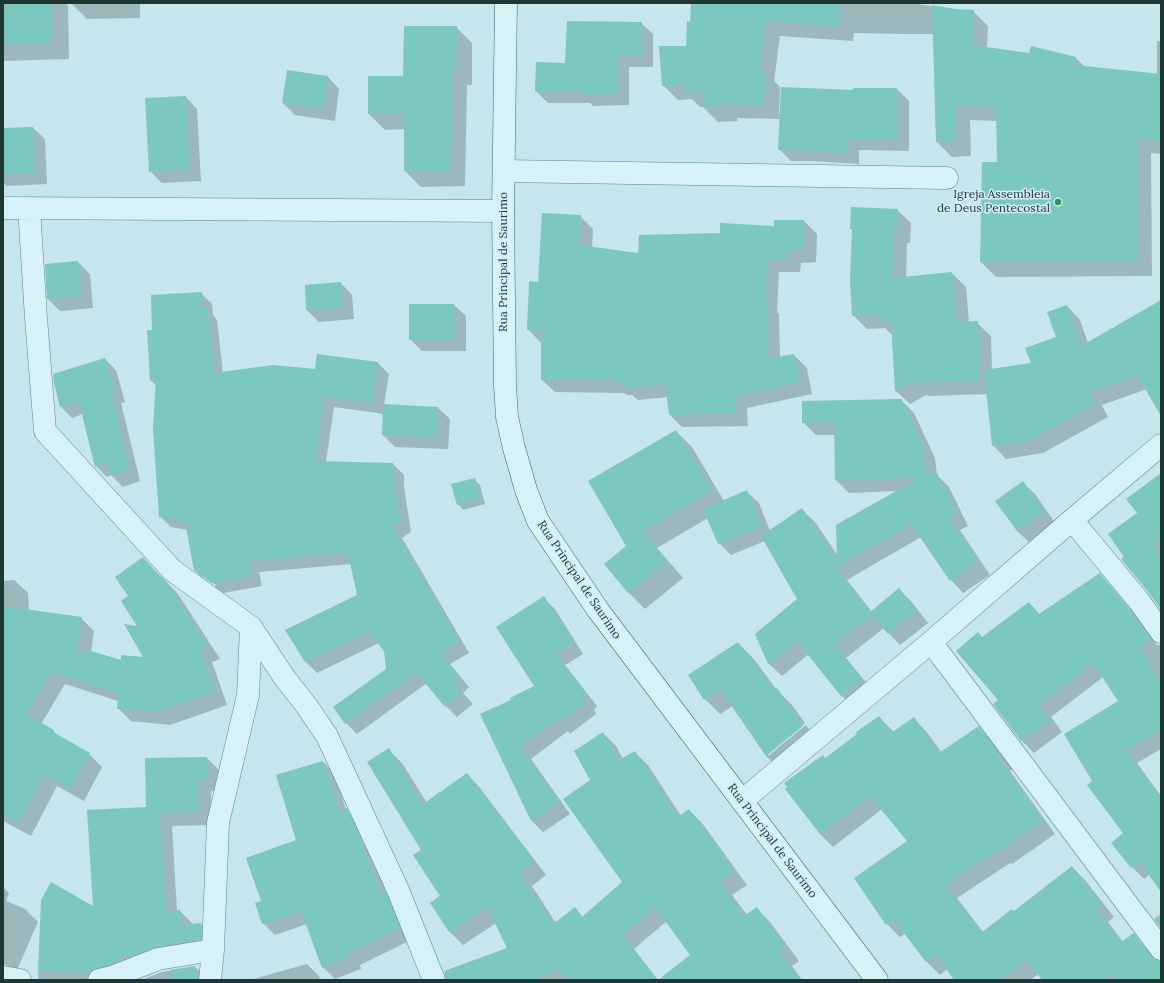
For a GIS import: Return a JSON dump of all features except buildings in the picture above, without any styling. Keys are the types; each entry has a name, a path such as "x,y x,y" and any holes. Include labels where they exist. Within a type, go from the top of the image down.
{"street":[{"name":"Rua Principal de Saurimo","path":"506,3 503,211 505,385 507,417 526,490 538,521 598,610 877,980"},
{"path":"504,171 947,178"},
{"path":"3,208 503,211"},
{"path":"30,208 36,318 45,431 172,570 251,627 284,677 306,705 327,736 398,890 434,980"},
{"path":"742,801 931,642 1161,445"},
{"path":"1072,520 1139,601 1161,632"},
{"path":"210,980 213,950 218,823 248,695 251,627"},
{"path":"931,642 1161,949"},
{"path":"99,980 112,977 158,959 213,950"},
{"path":"3,977 20,980"}],"place":[{"name":"Igreja Assembleia de Deus Pentecostal","path":"1058,202"}]}
